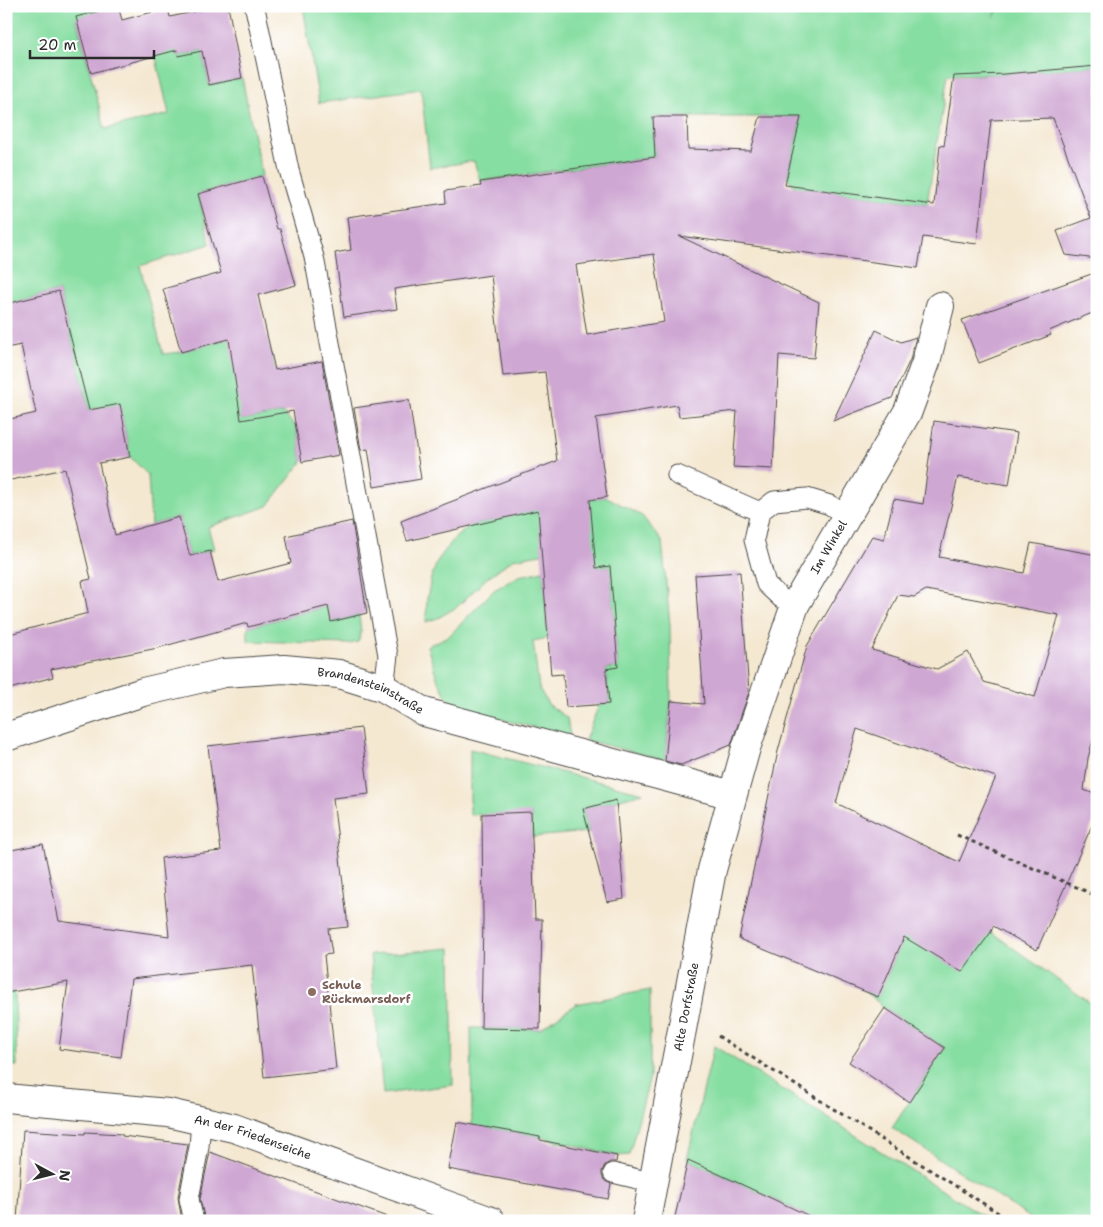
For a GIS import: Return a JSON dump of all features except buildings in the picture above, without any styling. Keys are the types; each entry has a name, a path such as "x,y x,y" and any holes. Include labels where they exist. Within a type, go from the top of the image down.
{"street":[{"name":"Im Winkel","path":"732,794 795,605 848,517 908,411 926,362 940,306"},
{"name":"Brandensteinstraße","path":"6,737 144,692 224,673 284,669 339,674 384,688 424,712 732,794"},
{"name":"Alte Dorfstraße","path":"646,1221 712,870 732,794"},
{"name":"An der Friedenseiche","path":"6,1098 168,1113 234,1128 491,1221"}],"lane":[{"path":"254,8 289,170 316,267 388,655 384,688"},
{"path":"678,475 760,512"},
{"path":"795,605 781,598 766,584 754,540 760,512 774,501 807,498 830,505 848,517"},
{"path":"194,1221 189,1199 199,1147 201,1121"},
{"path":"613,1174 654,1183"}],"path":[{"path":"957,835 1097,896"},
{"path":"686,1016 1011,1221"}],"green space":[{"path":"6,6 97,6 98,12 76,18 105,129 169,114 152,41 174,36 178,56 202,51 209,85 242,78 262,176 198,194 210,244 140,266 163,354 181,352 237,336 270,349 279,385 241,420 283,413 296,427 302,462 268,506 208,527 214,549 190,556 179,517 151,525 148,475 130,457 120,405 89,410 59,291 6,304"},
{"path":"303,6 1097,6 1097,66 1004,74 948,75 927,204 795,187 787,177 801,117 653,117 655,157 480,181 474,161 430,168 421,89 319,103"},
{"path":"607,497 642,516 662,541 670,625 671,701 665,760 585,740 599,705 609,703 606,669 618,667 610,566 596,568 557,551 513,559 488,577 457,607 438,618 426,622 427,599 431,578 438,560 454,539 469,526 563,503"},
{"path":"543,571 548,638 533,641 539,688 548,704 567,718 570,736 462,710 448,699 438,681 427,646 449,636 494,590 519,576"},
{"path":"328,606 332,622 359,615 361,632 358,642 349,644 248,641 248,627"},
{"path":"470,749 643,793 583,809 589,832 532,837 531,813 470,815"},
{"path":"991,932 1097,1008 1097,1221 1035,1221 892,1128 945,1048 885,1008 863,990 887,976 904,937"},
{"path":"451,948 453,1085 383,1094 370,955"},
{"path":"650,990 650,1077 629,1155 617,1156 540,1137 472,1125 471,1028 540,1029 576,1004"},
{"path":"15,992 17,1066 6,1065 6,993"},
{"path":"714,1046 991,1221 820,1221 687,1159"}],"place":[{"name":"Schule Rückmarsdorf","path":"312,992"}]}
